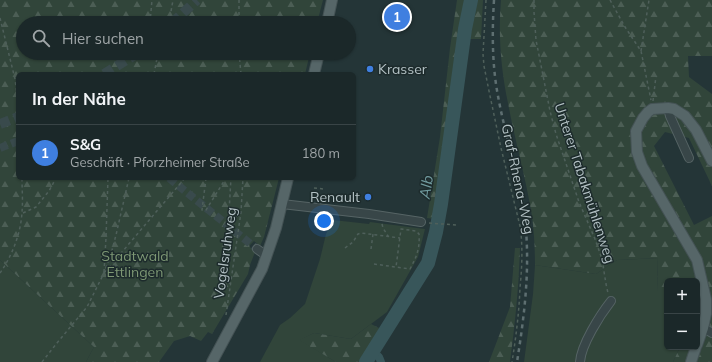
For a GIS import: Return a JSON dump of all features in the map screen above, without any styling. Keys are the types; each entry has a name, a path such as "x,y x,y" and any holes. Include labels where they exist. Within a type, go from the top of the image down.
{"main road":[{"path":"329,16 332,0"},
{"path":"314,72 317,60"},
{"path":"700,342 707,331 706,299 697,260 642,166 637,152 636,131 643,118 652,109 674,109 685,116 696,130 712,161"},
{"path":"212,362 257,280 267,256 288,180"},
{"path":"691,362 696,350"}],"street":[{"path":"668,108 688,158"},
{"path":"282,204 421,222"},
{"path":"257,249 267,256"},
{"path":"580,362 580,355 586,342 611,301"}],"path":[{"path":"151,16 152,0"},
{"path":"170,16 173,0"},
{"path":"239,0 239,16"},
{"name":"Graf-Rhena-Weg","path":"486,0 483,54 484,66 488,91 522,235 519,310 512,362"},
{"name":"Unterer Tabakmühlenweg","path":"534,0 536,40 550,111 556,134 579,202 602,259 606,284 611,301"},
{"path":"610,0 625,27 641,51"},
{"path":"649,0 641,51 652,109"},
{"path":"0,18 16,87"},
{"path":"154,72 157,60"},
{"path":"240,60 241,72"},
{"path":"652,109 656,76"},
{"path":"0,273 12,251 19,229 22,213 22,180"},
{"path":"22,213 36,207 49,191 55,180"},
{"path":"104,274 108,180"},
{"path":"42,362 87,307 104,274 116,235 129,180"},
{"path":"104,274 183,180"},
{"path":"206,180 202,210 206,210 225,180"},
{"path":"230,284 225,280 231,180"},
{"name":"Vogelsruhweg","path":"230,328 225,324 241,212 243,180"},
{"path":"314,188 324,189"},
{"path":"382,216 382,225 388,236"},
{"path":"433,223 456,225"},
{"path":"374,264 410,269 417,256 420,243 419,234 416,231 401,229 396,267"},
{"path":"345,248 358,234 361,233 400,238"},
{"path":"371,249 373,234"}],"green space":[{"name":"Stadtwald Ettlingen","path":"0,0 323,0 319,16 16,16 16,60 308,60 305,72 16,72 16,180 278,180 264,237 260,246 254,241 249,246 255,252 248,274 212,334 208,332 201,341 190,336 174,341 159,362 86,362 94,347 0,260"},
{"path":"457,0 483,0 481,39 470,39 444,220 427,218 440,137"},
{"path":"501,0 712,0 712,56 688,56 689,77 712,94 712,186 689,138 665,132 654,146 694,225 712,216 712,314 709,289 700,290 700,278 664,278 664,291 657,292 658,258 617,260 596,274 535,265 532,216 504,78 500,39"},
{"path":"333,220 369,224 370,222 425,229 418,257 387,312 351,339 314,333 300,340 336,362 260,362 280,325 305,304 320,259 326,234"},
{"path":"515,248 520,248 510,362 489,362 510,307"},
{"path":"658,258 657,291 664,291 664,350 679,350 673,362 524,362 533,294 535,265 596,274 617,260"},
{"path":"0,260 94,347 86,362 0,362"},
{"path":"700,291 701,312 700,312"},
{"path":"712,314 712,362 697,362 708,332"},
{"path":"371,324 379,328 374,343 362,362 336,362 299,340 314,333 351,339"},
{"path":"679,350 690,350 686,362 673,362"}],"waterway":[{"name":"Alb","path":"366,362 428,263 441,204 465,29 471,0"},
{"path":"373,351 379,357 381,362"}],"tunnel":[{"path":"180,16 197,0"},
{"path":"107,72 127,60"},
{"path":"0,124 16,118"},
{"path":"0,148 16,142"},
{"path":"171,180 257,249"}],"railway":[{"path":"494,0 493,48 496,84 521,197 526,231 526,287 517,362"}],"place":[{"name":"S&G","path":"397,17"},
{"name":"Krasser","path":"370,69"},
{"name":"Renault","path":"368,197"}]}
